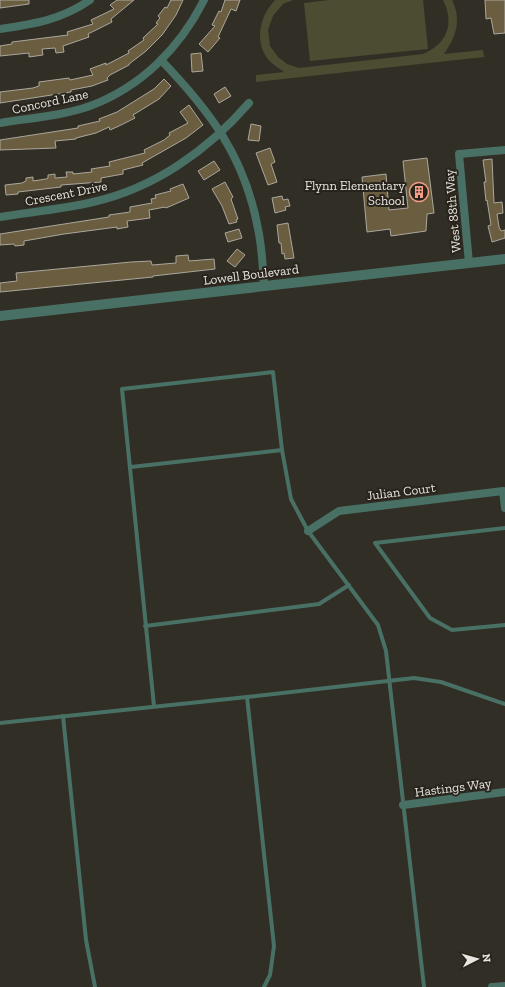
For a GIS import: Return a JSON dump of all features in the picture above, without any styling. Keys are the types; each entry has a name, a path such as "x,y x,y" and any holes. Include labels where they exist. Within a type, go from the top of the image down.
{"street":[{"path":"0,29 59,18 76,10 90,0"},
{"name":"Concord Lane","path":"0,123 66,112 90,106 128,87 161,60 184,34 204,0"},
{"path":"161,60 202,105 238,162 254,208 259,235 264,286"},
{"name":"Crescent Drive","path":"0,217 84,204 117,195 148,182 174,169 221,133 249,103"},
{"name":"West 88th Way","path":"469,263 459,154 505,150"},
{"name":"Lowell Boulevard","path":"0,316 505,259"},
{"name":"Julian Court","path":"308,531 339,511 503,491 505,508"},
{"name":"Hastings Way","path":"403,805 505,792"},
{"path":"492,987 505,986"}],"lane":[{"path":"154,706 122,389 273,372 282,450 291,499 308,531 378,624 386,651 424,987"},
{"path":"131,468 282,450"},
{"path":"505,528 375,543 430,618 452,630 505,625"},
{"path":"145,626 319,604 349,585"},
{"path":"0,723 414,678 441,682 505,704"},
{"path":"247,697 274,946 270,975 264,987"},
{"path":"63,716 86,940 95,987"}],"green space":[{"path":"275,0 293,0 283,4 273,16 268,30 270,46 278,57 287,64 299,68 423,54 438,45 446,32 448,17 447,9 443,0 452,0 457,14 454,35 444,54 483,50 484,57 256,82 256,75 284,72 267,58 260,40 263,19 266,12"},
{"path":"329,0 423,0 428,49 310,61 304,3"}],"building":[{"path":"0,0 29,0 29,4 0,8"},
{"path":"117,0 134,0 111,19 112,22 88,34 89,37 63,46 64,52 56,53 55,48 42,49 43,55 29,57 29,53 0,56 0,46 12,44 12,42 68,35 67,32 93,24 91,20 114,9 110,5"},
{"path":"171,0 183,0 176,15 162,35 129,65 110,75 107,78 108,80 92,86 71,90 71,92 0,103 0,92 33,88 39,86 39,82 69,78 70,80 93,75 90,69 106,63 106,65 129,53 128,51 144,40 143,38 158,24 156,23 160,18 158,16 165,7 167,8"},
{"path":"225,0 240,0 236,11 231,9 218,37 220,38 208,52 199,44 215,26 212,25 219,11 221,12"},
{"path":"485,0 505,0 505,33 494,34 491,18 486,19"},
{"path":"201,53 203,71 192,72 191,54"},
{"path":"164,79 171,86 159,99 133,115 135,118 110,130 109,127 76,139 55,141 56,148 0,150 0,140 78,128 78,126 100,121 99,119 117,112 154,89"},
{"path":"225,87 231,96 219,103 214,94"},
{"path":"189,105 203,125 186,138 142,163 143,165 123,170 123,174 101,178 101,182 61,185 61,187 18,192 18,194 6,195 5,185 22,183 26,181 26,178 33,177 33,181 46,179 48,178 48,175 55,174 55,178 67,177 66,172 73,172 73,174 92,172 91,169 110,166 109,162 145,153 144,150 164,140 170,135 169,133 188,123 180,112"},
{"path":"251,124 261,126 259,141 248,140"},
{"path":"270,148 275,162 271,164 277,182 268,185 256,153"},
{"name":"Flynn Elementary School","path":"427,158 434,213 427,214 426,231 391,236 390,229 367,232 362,177 386,174 389,210 408,208 403,161"},
{"path":"492,159 494,203 502,202 503,213 497,214 501,231 505,230 505,238 492,242 488,226 491,225 487,200 486,201 484,182 486,182 483,160"},
{"path":"214,161 220,170 204,180 198,171"},
{"path":"225,182 233,197 231,199 238,219 236,220 237,222 229,224 222,206 212,189"},
{"path":"183,184 189,198 166,208 149,210 150,218 127,221 128,227 64,234 24,241 24,245 0,245 0,234 109,217 109,215 130,212 130,207 152,203 151,199 156,198 155,195 171,191 170,189"},
{"path":"282,196 283,200 288,199 290,206 285,207 286,210 275,213 272,198"},
{"path":"288,223 294,258 285,259 284,253 282,254 281,243 279,243 277,225"},
{"path":"239,229 242,238 228,242 225,233"},
{"path":"237,249 245,255 235,267 227,261"},
{"path":"188,255 189,261 214,259 215,269 153,277 0,292 0,283 17,281 16,273 131,262 151,261 152,265 176,263 176,256"}],"place":[{"name":"Flynn Elementary School","path":"419,192"}]}
